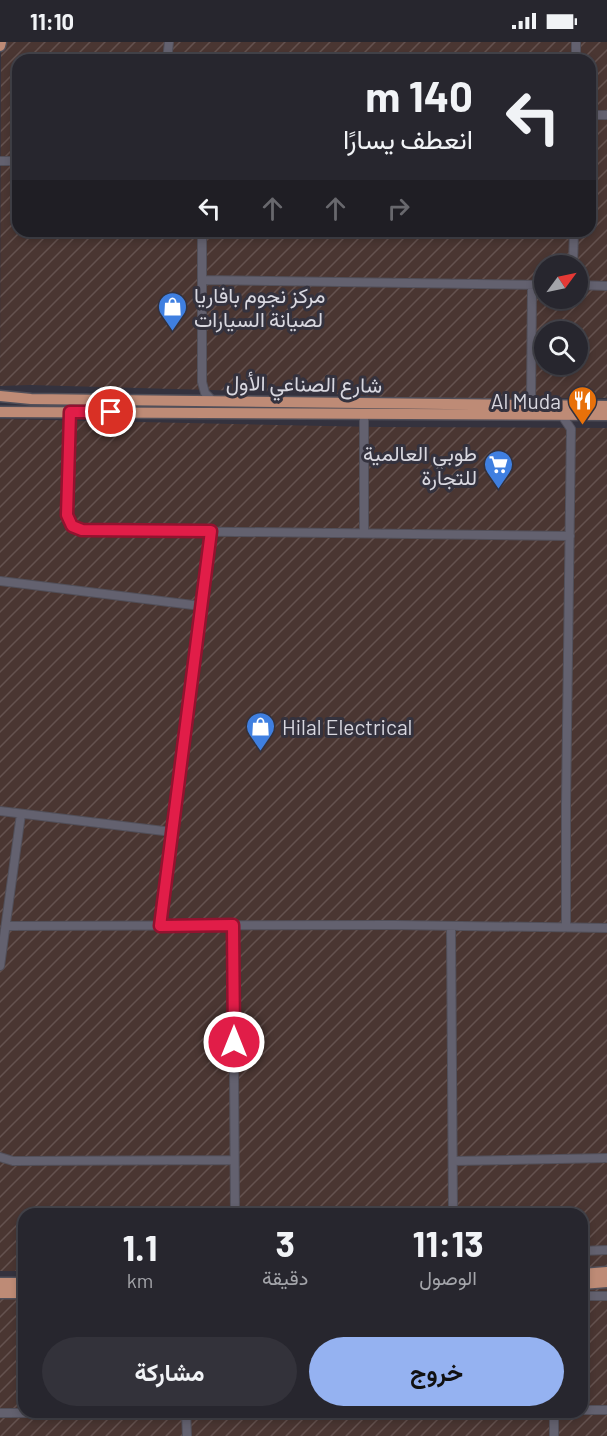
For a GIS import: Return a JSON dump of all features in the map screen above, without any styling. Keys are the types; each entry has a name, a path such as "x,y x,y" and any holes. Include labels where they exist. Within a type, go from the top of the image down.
{"main road":[{"name":"شارع الصناعي الأول","path":"1,398 607,406"},
{"name":"شارع الصناعي الأول","path":"0,412 607,415"},
{"path":"588,1274 607,1272"},
{"path":"588,1284 607,1282"},
{"path":"0,1283 18,1283"},
{"path":"0,1293 18,1293"}],"street":[{"path":"202,237 202,382 205,393 213,401"},
{"path":"573,255 574,237"},
{"path":"202,280 532,285 531,405"},
{"path":"588,285 607,286"},
{"path":"191,400 197,394 202,382"},
{"path":"70,412 67,515 72,526 82,530 570,536"},
{"path":"364,414 364,533"},
{"path":"561,414 571,429 567,927"},
{"path":"571,429 581,415"},
{"path":"160,926 211,531"},
{"path":"0,581 201,606"},
{"path":"0,811 172,832"},
{"path":"0,966 21,814"},
{"path":"233,925 235,1208"},
{"path":"6,926 607,928"},
{"path":"451,926 453,1208"},
{"path":"0,1156 13,1161 234,1160"},
{"path":"453,1161 607,1158"},
{"path":"588,1251 607,1250"},
{"path":"588,1296 607,1296"},
{"path":"588,1410 607,1410"},
{"path":"0,1413 18,1413"},
{"path":"186,1418 187,1436"},
{"path":"554,1418 554,1436"}],"shaded area":[{"path":"1,42 607,42 607,398 394,398 320,393 0,386"},
{"path":"0,419 373,427 607,428 607,1269 588,1270 588,1208 18,1208 18,1271 0,1271"},
{"path":"607,1287 607,1436 0,1436 0,1296 18,1296 18,1418 588,1418 588,1289"}],"place":[{"name":"مركز نجوم بافاريا لصيانة السيارات","path":"173,332"},
{"name":"Al Muda","path":"582,426"},
{"name":"طوبي العالمية للتجارة","path":"498,490"},
{"name":"Hilal Electrical","path":"261,752"}],"route":[{"path":"111,412 70,412 67,515 72,526 82,530 211,531 160,926 233,925 234,1042"}]}
